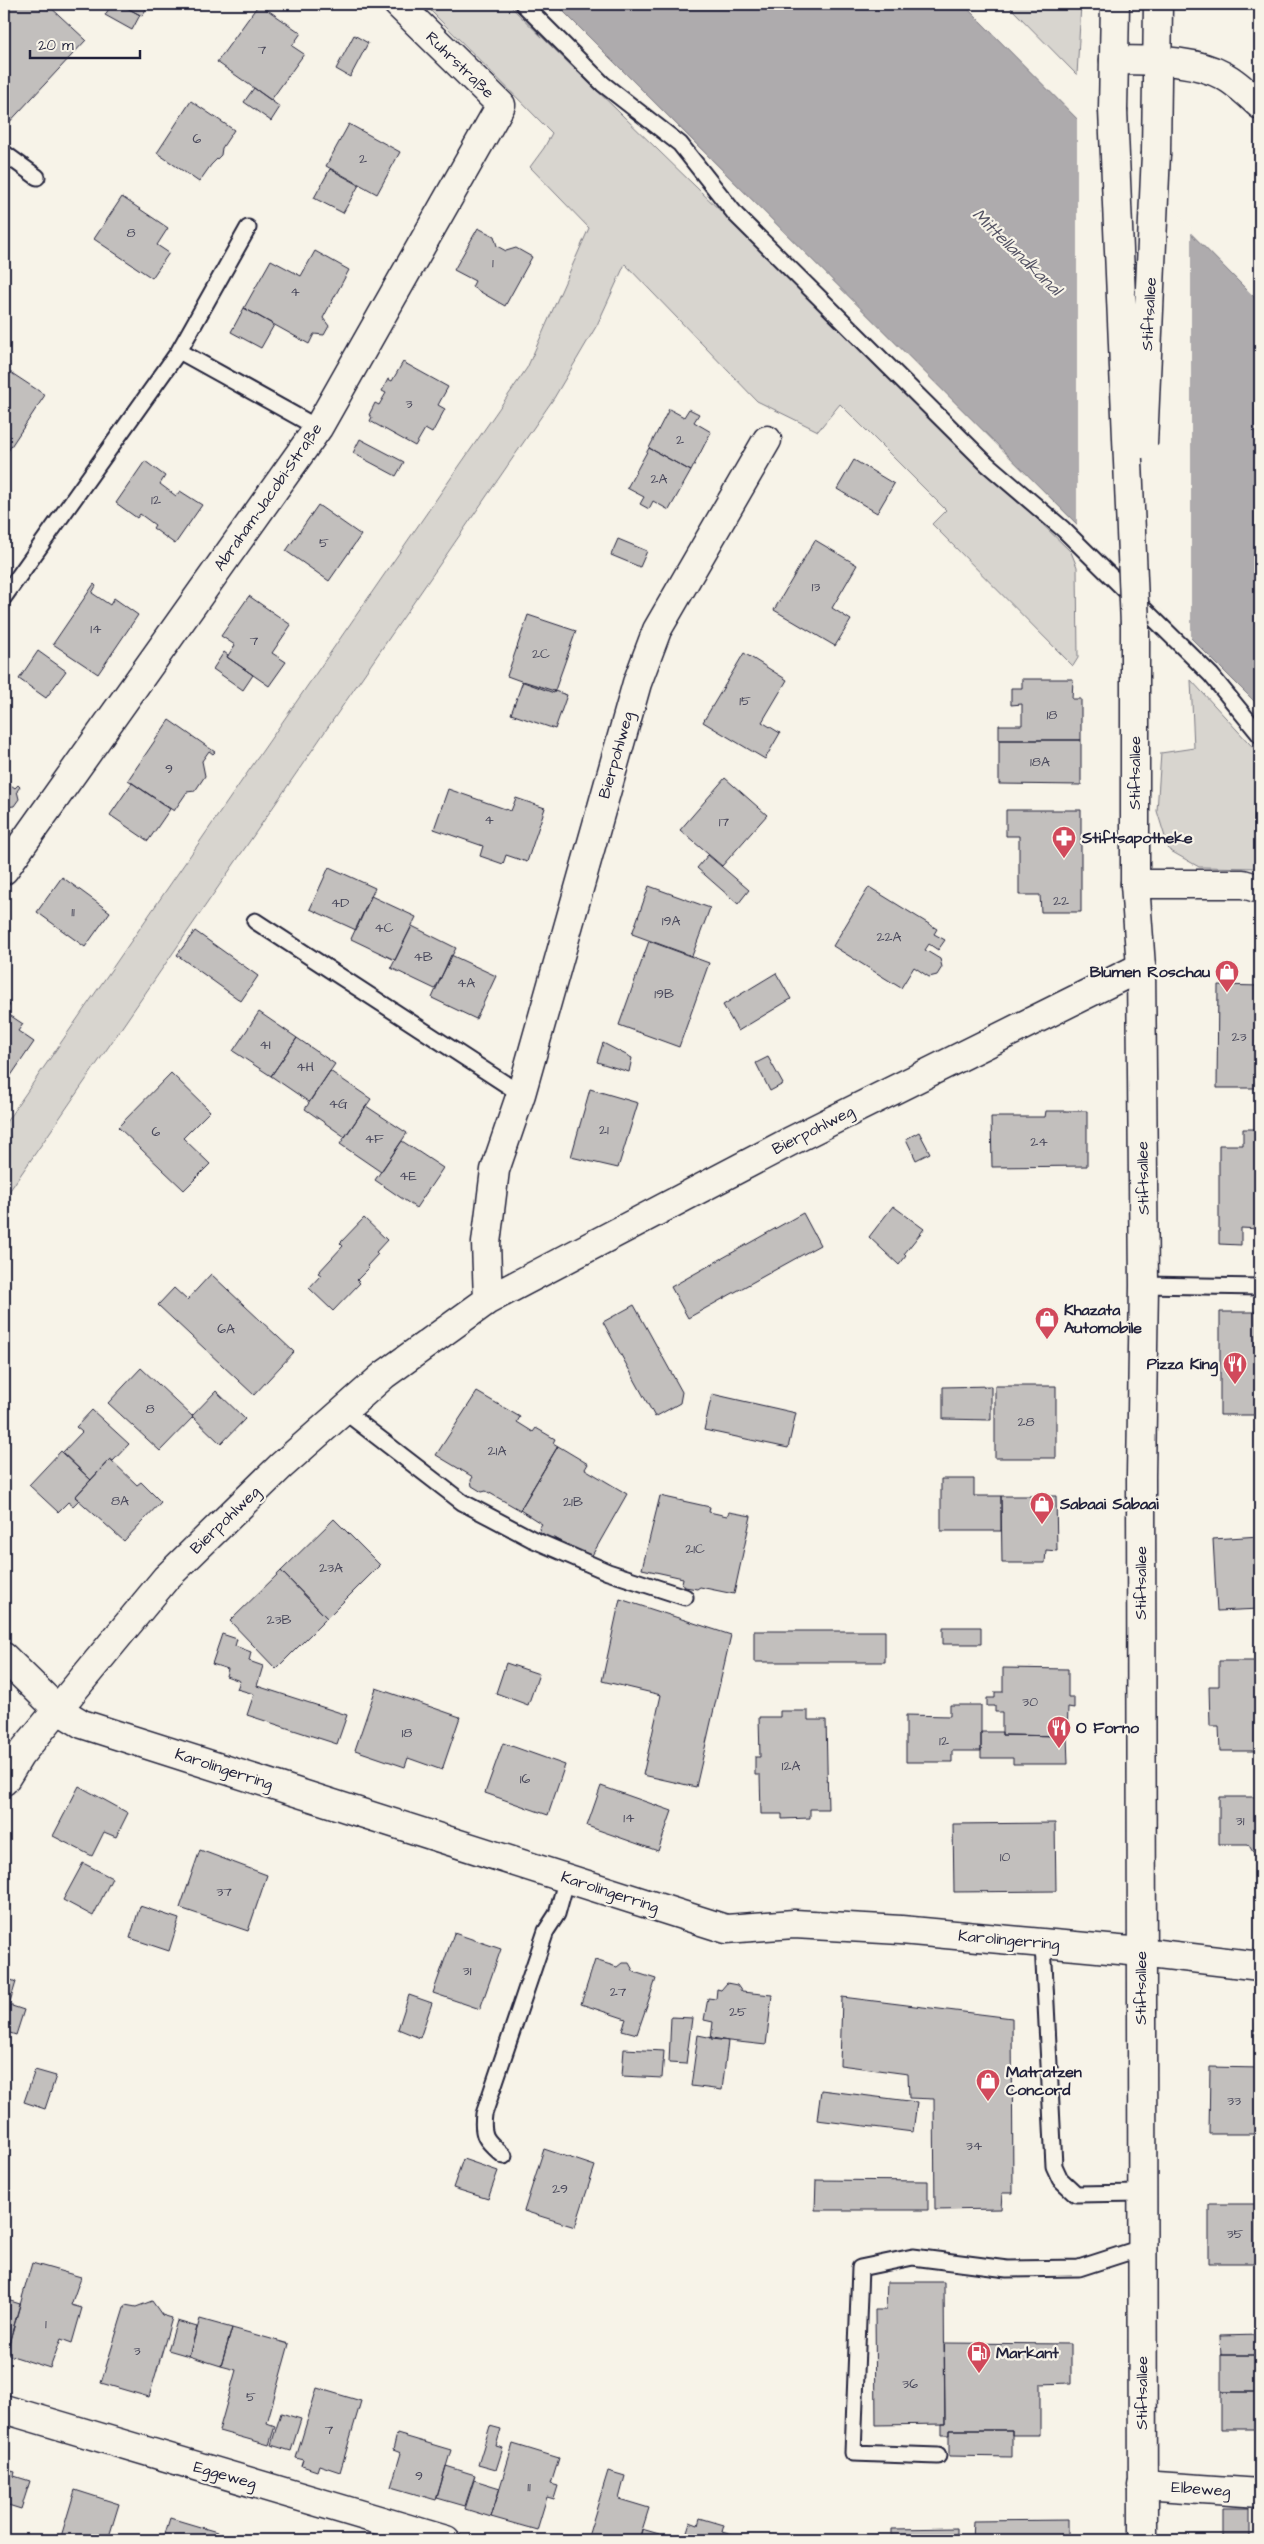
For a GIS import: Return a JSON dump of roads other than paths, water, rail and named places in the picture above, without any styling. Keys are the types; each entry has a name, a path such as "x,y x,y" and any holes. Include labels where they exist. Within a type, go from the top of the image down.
{"street":[{"name":"Ruhrstraße","path":"398,4 501,105"},
{"name":"Stiftsallee","path":"1115,4 1113,110 1135,625 1135,884 1141,966 1144,1285 1141,1475 1141,2248 1144,2540"},
{"name":"Stiftsallee","path":"1135,625 1156,153 1159,61 1158,4"},
{"path":"1114,60 1159,61 1198,66 1224,76 1260,105"},
{"name":"Abraham-Jacobi-Straße","path":"4,870 318,428 501,105"},
{"name":"Bierpohlweg","path":"488,1300 486,1243 495,1170 521,1094 637,683 657,630 767,440"},
{"path":"1135,884 1243,884 1260,889"},
{"name":"Bierpohlweg","path":"4,1781 20,1755 166,1578 281,1466 384,1375 488,1300 791,1141 1141,966"},
{"name":"Karolingerring","path":"4,1657 57,1709 82,1724 726,1928 794,1924 901,1930 1141,1952 1260,1966"},
{"name":"Eggeweg","path":"4,2409 446,2540"},
{"name":"Elbeweg","path":"1142,2486 1260,2493"}],"lane":[{"path":"523,4 603,84 680,144 736,215 987,464 1064,529 1211,675 1260,735"},
{"path":"4,153 37,177"},
{"path":"4,597 179,351 248,228"},
{"path":"179,351 318,428"},
{"path":"254,921 521,1094"},
{"path":"1144,1285 1260,1287"},
{"path":"344,1411 462,1502 532,1539 608,1572 685,1597"},
{"path":"504,2156 486,2140 482,2128 484,2114 546,1931 557,1914 566,1878"},
{"path":"1044,1943 1054,2166 1060,2179 1076,2194 1141,2192"},
{"path":"938,2456 853,2453 860,2268 913,2257 1007,2270 1079,2268 1141,2248"}],"water":[{"name":"Mittellandkanal","path":"556,4 963,4 1260,303 1260,707"}],"place":[{"name":"Stiftsapotheke","path":"1064,859"},
{"name":"Blumen Roschau","path":"1227,993"},
{"name":"Khazata Automobile","path":"1047,1340"},
{"name":"Pizza King","path":"1235,1385"},
{"name":"Sabaai Sabaai","path":"1042,1525"},
{"name":"O Forno","path":"1059,1749"},
{"name":"Matratzen Concord","path":"988,2102"},
{"name":"Markant","path":"979,2374"}]}
